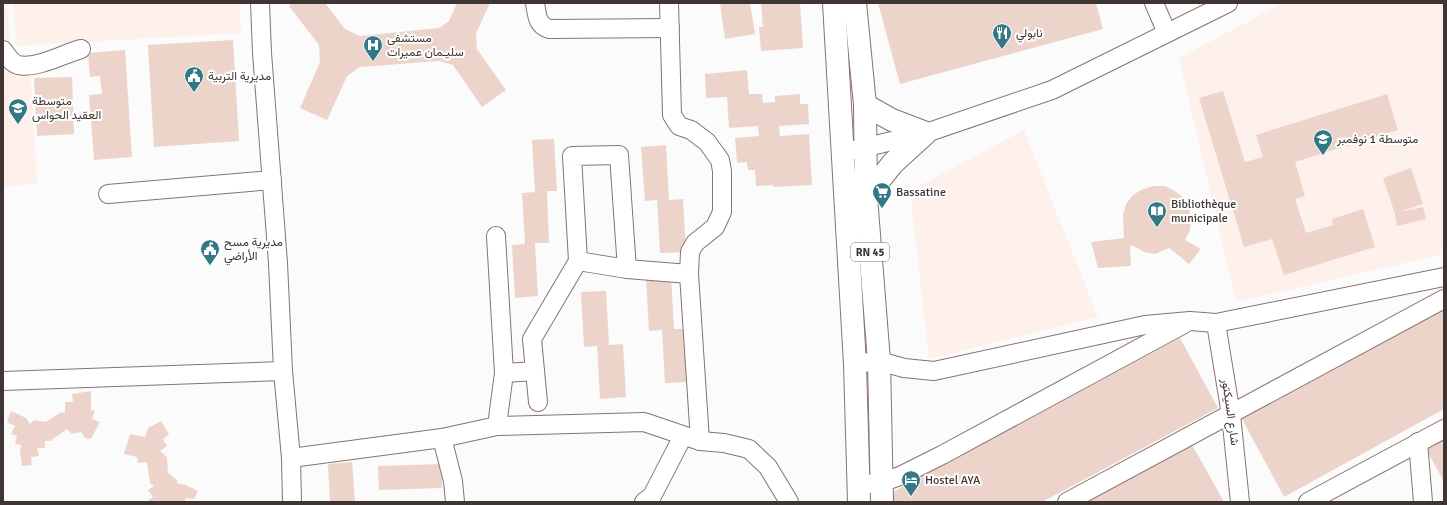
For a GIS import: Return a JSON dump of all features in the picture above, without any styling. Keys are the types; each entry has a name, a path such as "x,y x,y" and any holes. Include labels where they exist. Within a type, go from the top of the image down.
{"main road":[{"name":"RN 45","path":"834,3 855,364 858,494"},
{"name":"RN 45","path":"855,3 865,105 866,197 878,361 881,493"},
{"path":"865,105 892,120 926,133 897,158 866,197"}],"street":[{"path":"260,3 283,371 291,458 292,502"},
{"path":"535,3 539,23 542,27 549,29 670,28"},
{"path":"644,502 652,496 691,438 690,252 695,244 715,227 722,212 722,171 720,160 707,142 691,130 678,126 672,115 668,3"},
{"path":"1154,3 1168,33"},
{"path":"842,152 866,148 882,142 926,133 1052,90 1228,3"},
{"path":"3,50 10,60 18,65 44,62 81,49"},
{"path":"538,402 532,339 578,261 572,156 619,155 627,269"},
{"path":"108,194 272,180"},
{"path":"496,236 504,373 497,426"},
{"path":"578,261 627,269 689,274"},
{"path":"855,364 878,361 904,368 934,371 1121,329 1190,321 1216,323 1444,277"},
{"path":"1067,502 1444,299"},
{"path":"858,494 881,493 900,476 942,455 1190,321"},
{"name":"شارع السيكتور","path":"1216,323 1231,415 1240,502"},
{"path":"3,381 283,371"},
{"path":"504,373 535,371"},
{"path":"291,458 442,438 497,426 644,422 691,438 724,443 749,449 768,467 789,502"},
{"path":"1308,502 1444,428"},
{"path":"442,438 453,481 456,502"},
{"path":"1418,442 1423,502"}],"shaded area":[{"name":"متوسطة العقيد الحواس","path":"3,3 7,3 11,65 30,64 37,184 3,186"},
{"path":"14,3 240,3 241,33 16,46"},
{"name":"متوسطة 1 نوفمبر","path":"1283,3 1444,3 1444,254 1236,302 1179,58"},
{"path":"1024,130 1098,317 929,359 910,191"}],"building":[{"name":"مستشفى سليـمان عميرات","path":"292,3 325,3 345,29 360,36 439,28 449,21 457,3 490,3 476,33 477,49 506,90 482,107 453,65 439,61 360,67 347,76 327,120 300,108 320,62 319,45 289,6"},
{"path":"720,3 750,3 755,34 725,39"},
{"path":"761,3 800,3 803,48 761,51 759,27 763,27"},
{"path":"878,3 1096,3 1103,29 900,84"},
{"name":"مديرية التربية","path":"233,40 239,141 154,147 148,45"},
{"path":"125,50 132,157 94,160 89,95 102,94 100,76 90,77 88,53"},
{"path":"747,70 749,94 762,94 763,103 775,102 775,96 800,94 800,104 808,104 809,124 779,126 780,136 809,134 812,185 774,187 773,185 756,186 755,170 748,170 747,162 737,163 735,138 759,136 758,126 729,128 727,97 706,98 705,74"},
{"path":"72,77 74,134 37,136 34,78"},
{"path":"1223,91 1245,162 1263,157 1256,135 1387,94 1398,130 1295,162 1305,196 1295,199 1306,233 1333,225 1332,219 1363,209 1375,247 1284,275 1272,239 1244,247 1199,98"},
{"path":"554,139 557,191 547,191 549,243 535,243 538,296 515,298 512,245 525,244 522,193 535,192 532,140"},
{"path":"666,145 669,200 683,199 686,252 660,253 657,200 645,201 641,147"},
{"path":"1411,168 1423,204 1399,212 1423,207 1426,219 1397,226 1395,214 1383,178"},
{"name":"Bibliothèque municipale","path":"1154,186 1165,186 1184,198 1189,208 1191,219 1190,230 1185,240 1201,249 1189,264 1169,248 1155,254 1144,252 1134,246 1130,246 1131,266 1098,268 1091,242 1124,238 1123,215 1126,204 1133,195 1143,189"},
{"path":"671,275 674,329 688,329 690,382 665,383 662,330 649,331 646,277"},
{"path":"606,291 609,345 623,344 626,397 600,399 597,346 584,347 581,292"},
{"path":"1444,308 1444,409 1284,497 1242,419"},
{"path":"1180,338 1218,408 1042,502 893,502 889,494"},
{"path":"91,391 91,410 95,411 92,419 100,422 91,439 85,438 81,432 72,434 67,429 50,441 45,441 45,448 37,448 39,456 31,457 32,465 22,466 20,452 21,445 15,444 17,436 11,434 15,426 7,422 11,411 26,418 30,424 34,420 46,422 60,413 65,412 65,402 73,402 72,394"},
{"path":"161,421 169,434 163,439 167,446 160,451 167,457 168,473 177,480 177,483 186,485 198,491 194,499 186,498 184,502 146,502 153,497 148,490 154,486 150,483 147,462 138,463 137,457 124,454 130,434 145,437 148,428"},
{"path":"1444,439 1444,482 1426,449"},
{"path":"1190,441 1224,502 1079,502"},
{"path":"352,462 355,502 330,502 328,464"},
{"path":"442,464 442,488 379,490 378,466"}],"place":[{"name":"نابولي","path":"1002,50"},
{"name":"مستشفى سليـمان عميرات","path":"373,62"},
{"name":"مديرية التربية","path":"194,93"},
{"name":"متوسطة العقيد الحواس","path":"18,125"},
{"name":"متوسطة 1 نوفمبر","path":"1323,156"},
{"name":"Bassatine","path":"882,209"},
{"name":"Bibliothèque municipale","path":"1157,228"},
{"name":"مديرية مسح الأراضي","path":"210,266"},
{"name":"Hostel AYA","path":"911,497"}]}
